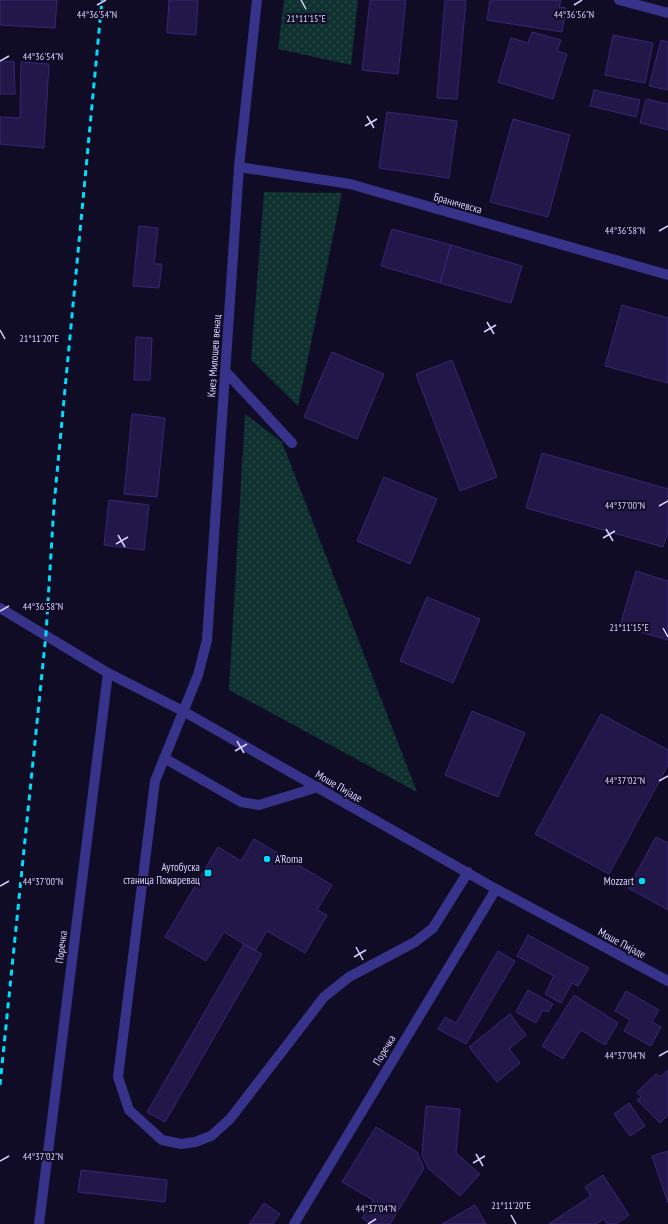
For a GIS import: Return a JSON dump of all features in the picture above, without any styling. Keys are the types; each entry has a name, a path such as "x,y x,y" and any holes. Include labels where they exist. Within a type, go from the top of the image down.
{"street":[{"name":"Кнез Милошев венац","path":"258,0 239,167 207,640 198,675 155,781 118,1077 129,1110 162,1140 181,1144 195,1142 211,1136 230,1119 324,997 349,977 415,942 433,928 468,872"},
{"path":"619,0 668,13"},
{"name":"Браничевска","path":"239,167 350,184 668,275"},
{"path":"224,371 292,442"},
{"name":"Моше Пијаде","path":"0,608 108,673 183,711 496,889 668,981"},
{"name":"Поречка","path":"39,1224 108,673"},
{"path":"164,758 241,802 259,805 318,788"},
{"name":"Поречка","path":"294,1224 496,889"}],"green space":[{"path":"284,0 358,0 351,65 278,49"},
{"path":"264,192 342,193 298,406 251,360"},
{"path":"245,414 282,442 417,792 229,690"}],"building":[{"path":"0,0 57,0 55,28 0,25"},
{"path":"169,0 198,0 196,35 167,33"},
{"path":"370,0 406,0 398,74 362,70"},
{"path":"445,0 466,0 457,99 437,98"},
{"path":"490,0 561,0 559,7 566,8 562,32 487,20"},
{"path":"532,32 561,40 557,51 567,54 553,99 498,82 511,38 528,43"},
{"path":"613,35 653,43 645,83 605,75"},
{"path":"661,40 668,42 668,90 649,86"},
{"path":"14,61 15,94 0,94 0,62"},
{"path":"21,62 49,64 44,148 0,144 0,117 20,118"},
{"path":"594,90 640,100 636,117 590,106"},
{"path":"646,99 668,104 668,130 640,123"},
{"path":"387,112 457,121 449,178 379,168"},
{"path":"513,119 570,135 548,217 490,202"},
{"path":"139,226 158,228 154,264 162,264 159,288 133,286"},
{"path":"392,229 451,245 440,283 381,266"},
{"path":"451,245 522,266 511,303 440,283"},
{"path":"622,305 668,318 668,383 605,366"},
{"path":"136,337 152,338 150,380 134,380"},
{"path":"332,352 384,374 357,439 304,417"},
{"path":"452,360 497,477 460,491 416,374"},
{"path":"132,414 165,418 157,497 124,494"},
{"path":"542,453 668,489 668,532 663,547 526,508"},
{"path":"384,477 437,499 410,564 357,541"},
{"path":"109,500 149,505 144,550 104,545"},
{"path":"636,571 668,581 668,640 620,626"},
{"path":"427,597 480,619 453,683 400,661"},
{"path":"472,711 525,733 498,797 445,775"},
{"path":"601,714 668,750 668,765 609,874 535,834"},
{"path":"656,837 668,843 668,910 628,888"},
{"path":"254,839 332,885 317,910 327,915 305,953 267,931 255,951 224,932 206,961 165,937 218,847 241,861"},
{"path":"528,935 589,968 578,986 572,983 561,1003 545,994 554,976 517,956"},
{"path":"244,944 262,954 165,1122 147,1112"},
{"path":"498,951 515,961 466,1044 438,1029 445,1017 456,1023"},
{"path":"528,990 553,1004 548,1012 543,1010 536,1023 516,1012"},
{"path":"626,991 659,1010 652,1022 661,1027 651,1046 624,1031 630,1020 615,1011"},
{"path":"574,995 618,1023 605,1045 581,1030 563,1059 542,1046"},
{"path":"510,1014 526,1035 509,1049 520,1063 497,1082 469,1047"},
{"path":"668,1070 668,1115 660,1123 637,1100 641,1097 637,1092 656,1074 660,1077"},
{"path":"629,1103 645,1126 630,1136 614,1114"},
{"path":"426,1106 460,1109 456,1153 480,1174 460,1196 428,1168 422,1155"},
{"path":"376,1127 417,1152 424,1168 390,1224 371,1224 362,1218 373,1200 342,1182"},
{"path":"668,1151 668,1203 652,1156"},
{"path":"81,1170 167,1180 165,1202 78,1192"},
{"path":"603,1175 629,1215 616,1224 607,1224 604,1219 596,1224 549,1224 591,1196 585,1187"},
{"path":"264,1203 280,1214 273,1224 249,1224"},
{"path":"475,1205 486,1224 442,1224"}],"railway":[{"path":"0,1085 46,634 54,505 102,0"}],"place":[{"name":"A'Roma","path":"267,859"},
{"name":"Аутобуска станица Пожаревац","path":"208,873"},
{"name":"Mozzart","path":"642,881"}]}
